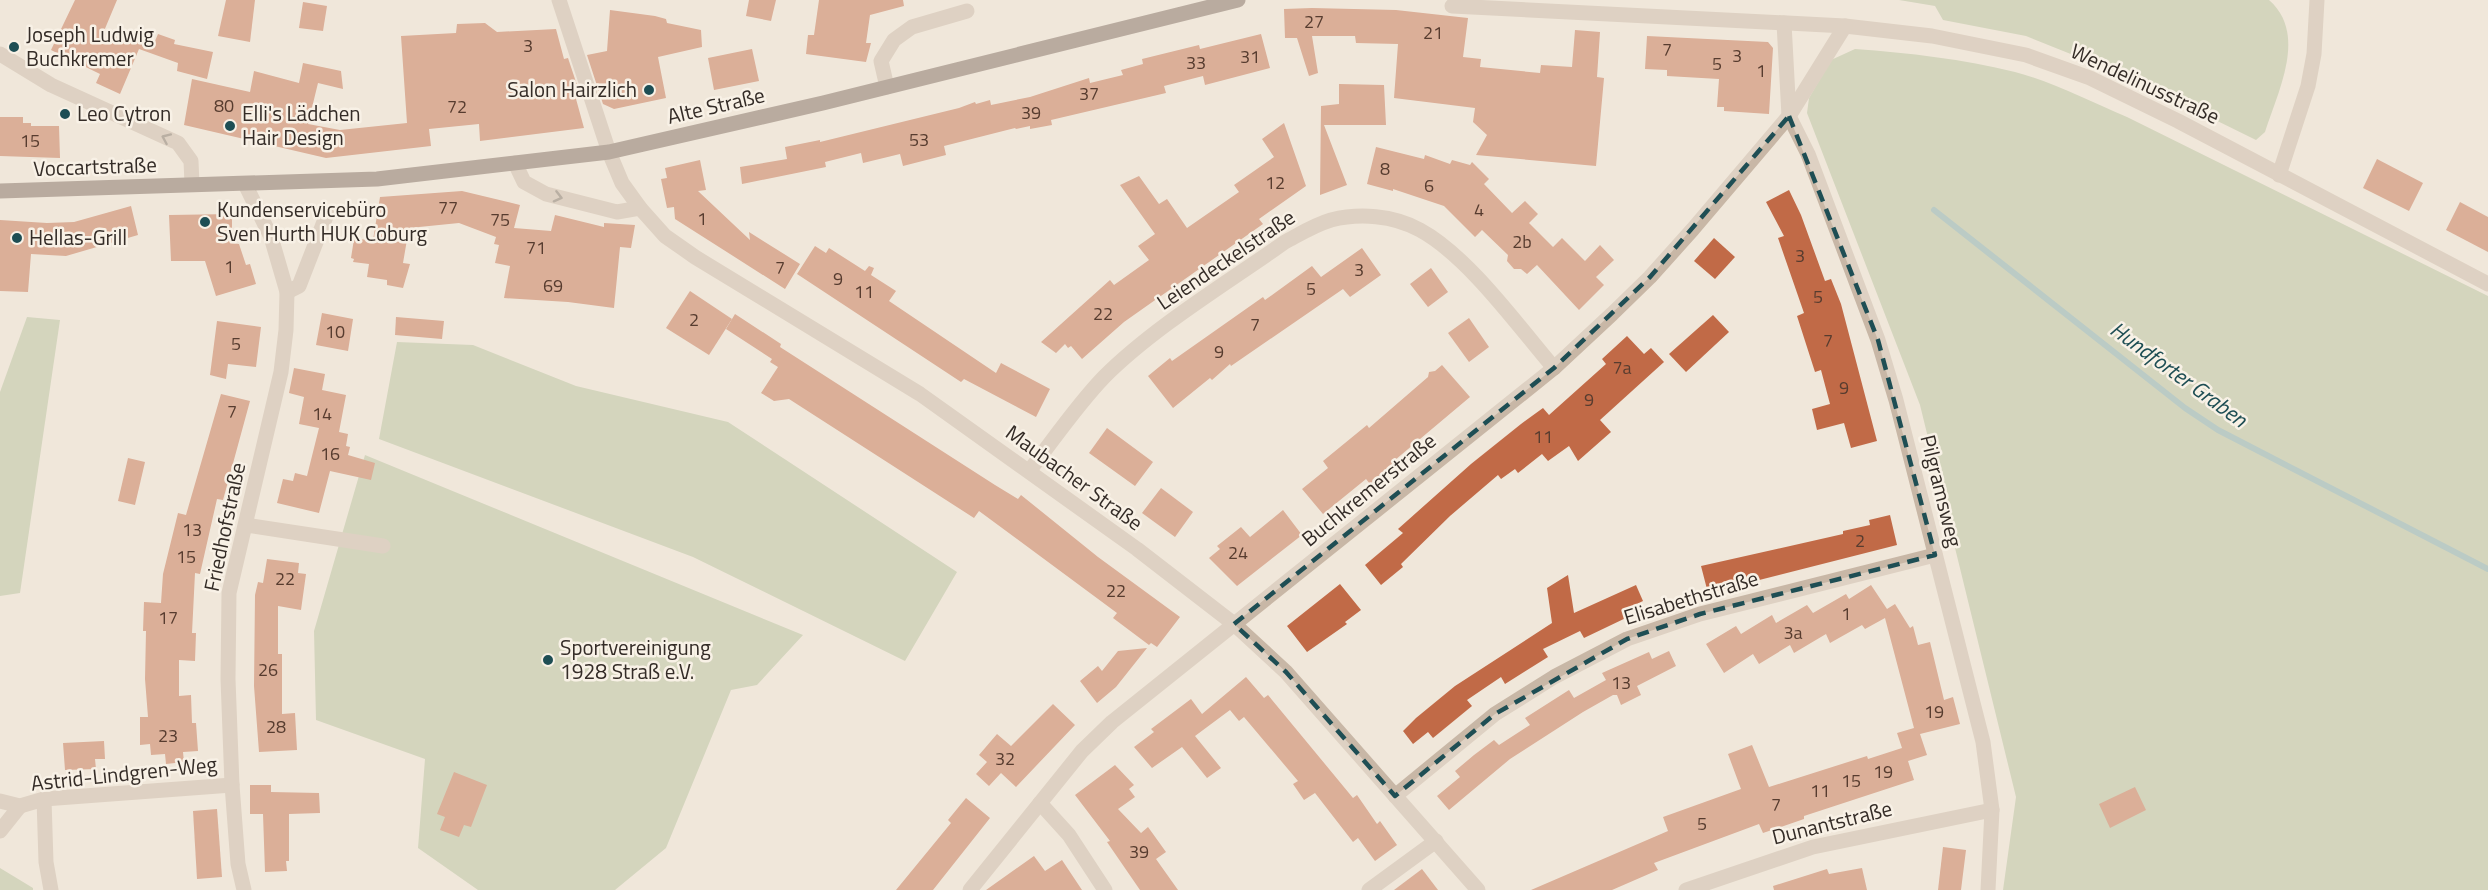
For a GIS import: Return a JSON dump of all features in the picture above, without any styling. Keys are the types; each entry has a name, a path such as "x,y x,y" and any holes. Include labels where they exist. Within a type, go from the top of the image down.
{"main road":[{"name":"Alte Straße","path":"192,184 377,179 609,152 887,87 1238,0"},
{"name":"Voccartstraße","path":"0,191 192,184"}],"street":[{"name":"Maubacher Straße","path":"559,0 609,152 622,183 665,236 695,257 920,394 1030,470 1234,624 1286,672 1478,890"},
{"path":"2279,175 2308,86 2314,54 2317,0"},
{"path":"1452,6 1845,26"},
{"path":"887,87 881,60 894,40 912,27 967,11"},
{"name":"Pilgramsweg","path":"1784,23 1789,116 1808,154 1878,340 1896,400 1983,742 1992,810 1988,890"},
{"path":"1789,116 1811,77 1845,26"},
{"name":"Wendelinusstraße","path":"1845,26 1932,36 2026,55 2090,78 2178,121 2488,284"},
{"path":"0,54 51,85 178,143 191,161 192,184"},
{"name":"Buchkremerstraße","path":"970,890 1082,751 1112,722 1554,368 1650,277 1789,116"},
{"path":"515,163 524,182 546,194 617,212 640,208"},
{"name":"Friedhofstraße","path":"244,890 238,864 232,785 228,679 229,593 281,372 286,330 287,292 271,237 245,184"},
{"path":"287,292 299,286 327,214"},
{"name":"Leiendeckelstraße","path":"1030,470 1090,392 1124,359 1155,334 1285,242 1329,220 1350,216 1376,216 1419,230 1462,262 1554,368"},
{"path":"246,525 383,546"},
{"name":"Elisabethstraße","path":"1395,796 1496,714 1554,677 1627,639 1700,614 1935,555"},
{"name":"Astrid-Lindgren-Weg","path":"0,801 20,806 44,800 232,785"},
{"path":"44,800 46,862 51,890"},
{"path":"1040,803 1069,835 1105,890"},
{"name":"Astrid-Lindgren-Weg","path":"0,831 20,806"},
{"name":"Dunantstraße","path":"1686,890 1813,847 1992,810"},
{"path":"1369,890 1436,841"}],"highlighted area":[{"path":"1789,116 1878,340 1935,555 1700,614 1627,639 1495,714 1395,796 1286,672 1234,624 1554,368 1650,277"}],"green space":[{"path":"1899,0 2269,0 2281,14 2287,29 2286,63 2265,132 2256,140 2128,77 2026,36 1943,20 1935,6"},
{"path":"1855,49 1956,60 1995,67 2043,81 2127,117 2488,296 2488,890 2003,890 2016,797 1920,405 1807,113 1809,98 1831,60"},
{"path":"27,317 60,320 20,593 0,596 0,392"},
{"path":"397,342 473,345 576,386 728,422 957,572 905,661 693,557 379,439"},
{"name":"Sportvereinigung 1928 Straß e.V.","path":"365,455 803,635 757,685 731,690 666,848 615,890 478,890 418,848 425,759 316,720 314,631"},
{"path":"0,868 33,888 33,890 0,890"}],"building":[{"path":"75,0 117,0 104,31 131,43 132,37 155,41 158,34 175,40 174,44 213,52 207,79 177,71 178,63 139,49 120,94 96,83 100,74 51,50"},
{"path":"226,0 255,0 250,42 218,36"},
{"path":"749,0 776,0 771,21 746,16"},
{"path":"819,0 903,0 904,6 870,15 866,43 871,43 866,62 806,54 808,35 814,35"},
{"path":"303,2 327,6 323,31 299,28"},
{"path":"1284,9 1396,10 1468,18 1463,57 1481,59 1480,67 1540,73 1541,65 1572,67 1575,30 1600,32 1597,77 1604,78 1596,166 1476,155 1487,135 1473,122 1475,108 1394,98 1398,44 1356,43 1355,36 1312,36 1318,73 1309,76 1297,38 1285,38"},
{"path":"610,10 655,16 666,19 667,23 701,30 702,47 658,57 666,98 614,109 603,104 587,55 607,51"},
{"path":"485,23 497,32 556,29 564,59 568,58 579,91 573,88 584,128 480,141 479,124 429,129 431,146 326,158 184,125 192,79 250,92 254,71 299,83 303,63 341,71 343,89 318,83 308,124 340,130 407,123 401,36 456,33 457,24"},
{"path":"1261,34 1270,68 1205,85 1203,76 1164,86 1166,93 1051,120 1052,125 1030,129 1030,126 1015,128 944,146 946,155 903,166 900,154 863,163 861,153 825,162 826,167 742,184 740,167 787,159 785,147 820,140 820,142 959,108 975,102 976,104 990,100 991,105 1030,97 1089,78 1090,83 1123,75 1121,70 1143,64 1142,59 1199,45 1200,49"},
{"path":"1647,36 1768,42 1773,48 1769,114 1724,111 1724,107 1717,107 1719,79 1667,76 1667,70 1645,69"},
{"path":"752,49 759,81 714,90 708,58"},
{"path":"1339,84 1384,85 1386,125 1324,125 1347,185 1320,195 1321,106 1339,104"},
{"path":"0,117 23,117 23,123 31,123 31,126 59,126 60,158 0,156"},
{"path":"1284,123 1306,186 1259,219 1263,224 1124,322 1082,359 1071,346 1068,348 1065,344 1056,353 1041,342 1110,280 1114,285 1149,260 1138,246 1155,234 1120,185 1139,176 1159,204 1167,199 1187,228 1239,192 1234,185 1274,157 1262,139"},
{"path":"1376,147 1424,159 1425,155 1450,164 1452,160 1470,165 1472,162 1489,179 1484,184 1512,213 1525,201 1538,214 1529,223 1553,247 1562,238 1585,261 1600,245 1614,260 1596,277 1604,285 1579,310 1537,265 1527,274 1521,269 1514,269 1507,261 1508,255 1482,230 1475,237 1444,206 1393,189 1393,191 1367,184"},
{"path":"2377,159 2423,183 2409,211 2363,188"},
{"path":"700,160 706,190 698,191 750,240 749,232 800,264 785,289 675,219 674,207 667,208 661,179 667,178 665,168"},
{"path":"1789,190 1801,215 1825,281 1831,279 1841,304 1877,441 1851,448 1844,423 1817,430 1812,409 1830,404 1821,370 1815,372 1797,316 1804,313 1778,238 1784,236 1766,202"},
{"path":"462,191 520,205 514,228 551,231 555,215 604,227 604,223 635,225 631,248 620,247 614,308 568,302 504,298 510,266 495,263 499,245 494,244 496,237 459,223 409,228 403,263 410,264 403,288 387,285 387,280 367,277 369,264 353,262 354,259 351,258 354,239 373,240 380,197"},
{"path":"2460,202 2488,217 2488,252 2446,230"},
{"path":"131,206 138,235 66,256 31,254 28,292 0,291 0,220 74,222"},
{"path":"232,214 232,243 239,244 246,265 250,264 256,284 216,296 205,261 171,261 169,215"},
{"path":"1714,238 1735,257 1715,279 1694,261"},
{"path":"815,246 826,253 829,248 865,271 869,266 874,268 871,275 896,291 889,301 996,373 1001,363 1050,389 1036,417 964,379 961,382 797,274"},
{"path":"1362,248 1381,275 1350,297 1343,289 1231,366 1230,364 1212,380 1210,378 1173,408 1148,376 1170,358 1172,361 1263,297 1265,300 1312,266 1321,277"},
{"path":"1431,268 1448,292 1428,307 1410,284"},
{"path":"690,291 732,319 709,355 666,328"},
{"path":"322,313 353,319 348,351 316,345"},
{"path":"735,314 781,344 780,347 995,485 1018,499 1021,495 1098,557 1180,617 1157,647 1151,643 1149,645 1113,618 1117,613 979,511 974,518 789,399 774,401 761,393 778,367 770,362 772,359 726,329"},
{"path":"1713,315 1729,332 1686,372 1669,354"},
{"path":"396,317 444,321 442,339 395,335"},
{"path":"1469,318 1489,347 1469,362 1448,333"},
{"path":"217,321 261,327 256,367 228,364 226,379 210,375"},
{"path":"1627,336 1644,354 1651,348 1664,362 1600,420 1611,432 1578,461 1569,446 1548,461 1542,454 1518,473 1515,469 1501,479 1498,475 1450,516 1401,564 1403,567 1381,585 1365,565 1403,533 1398,529 1471,464 1521,424 1543,408 1549,415 1606,364 1602,359"},
{"path":"1442,365 1470,397 1370,484 1366,479 1323,514 1302,489 1328,468 1323,461 1367,425 1369,428 1428,377 1429,372 1435,371"},
{"path":"294,368 325,374 322,390 346,395 339,432 348,434 346,446 350,447 348,455 375,463 371,480 330,471 319,513 277,503 283,479 293,481 295,473 307,476 319,428 299,424 304,397 289,393"},
{"path":"221,394 250,401 223,500 217,499 200,574 195,573 192,633 196,633 195,661 179,660 179,696 191,695 192,723 196,723 198,751 183,752 184,762 166,764 165,754 151,755 150,744 140,745 140,717 148,717 145,679 146,631 143,631 144,602 161,603 163,574 178,513 186,515"},
{"path":"1107,428 1153,462 1135,486 1089,453"},
{"path":"128,458 145,462 135,505 118,501"},
{"path":"1161,488 1193,512 1175,537 1142,513"},
{"path":"1283,510 1302,535 1237,586 1209,558 1220,549 1217,546 1241,527 1250,537"},
{"path":"1890,515 1897,545 1708,593 1701,566 1843,534 1843,531 1870,525 1869,520"},
{"path":"267,559 299,563 298,573 306,574 301,610 278,606 278,654 282,654 282,714 295,713 297,750 259,752 254,686 255,595 258,582 263,583"},
{"path":"1568,575 1574,613 1636,585 1643,601 1626,609 1630,616 1584,638 1580,631 1543,649 1548,657 1505,684 1501,677 1467,700 1472,706 1433,738 1428,732 1413,744 1403,731 1416,718 1455,686 1552,623 1547,588"},
{"path":"1340,584 1361,610 1345,622 1347,624 1307,652 1287,626"},
{"path":"1871,585 1887,609 1895,604 1910,628 1913,626 1918,645 1930,642 1944,700 1953,697 1960,724 1920,734 1927,755 1908,761 1914,780 1804,816 1804,819 1763,833 1759,824 1654,863 1658,870 1612,890 1531,890 1668,831 1663,817 1741,789 1728,754 1752,745 1769,787 1867,756 1868,759 1902,748 1897,733 1914,728 1885,618 1865,629 1862,625 1830,643 1826,634 1794,653 1790,645 1759,664 1753,654 1724,673 1706,644 1736,626 1741,634 1772,615 1776,623 1807,605 1813,613 1846,594 1849,599"},
{"path":"1147,648 1116,687 1097,703 1080,681 1098,666 1102,671 1118,651"},
{"path":"1669,651 1676,666 1637,686 1641,695 1621,705 1617,695 1613,695 1583,712 1510,759 1449,810 1437,796 1460,777 1455,771 1474,755 1494,740 1499,745 1530,725 1525,718 1569,690 1574,698 1606,680 1602,673 1649,652 1652,659"},
{"path":"1246,677 1264,698 1268,695 1353,798 1357,795 1377,824 1380,821 1397,845 1375,861 1358,838 1353,842 1315,793 1304,800 1293,784 1298,781 1244,717 1239,721 1230,710 1195,736 1221,768 1207,778 1182,747 1152,768 1134,747 1154,732 1151,729 1191,699 1202,714"},
{"path":"1053,704 1075,725 1016,787 1001,773 989,786 976,774 987,762 979,755 997,734 1011,746"},
{"path":"104,741 105,759 95,759 96,769 65,770 63,743"},
{"path":"1115,765 1134,785 1129,789 1135,797 1118,809 1141,833 1148,827 1166,852 1156,859 1178,890 1140,890 1107,842 1110,841 1075,795"},
{"path":"454,772 487,785 471,827 464,825 459,837 440,830 445,817 437,814"},
{"path":"250,785 271,785 271,792 319,793 320,813 289,814 287,871 265,872 263,814 250,814"},
{"path":"2135,787 2146,810 2110,828 2099,804"},
{"path":"966,798 990,818 933,890 896,890 951,823 948,820"},
{"path":"217,809 222,877 197,879 193,811"},
{"path":"1943,847 1966,850 1961,890 1938,890"},
{"path":"1034,856 1045,871 1062,860 1082,890 986,890"},
{"path":"1862,868 1867,890 1774,890 1773,886 1827,869 1829,874"},
{"path":"1422,869 1438,890 1394,890"}],"waterway":[{"name":"Hundforter Graben","path":"1934,210 2185,408 2218,430 2488,569"}],"place":[{"name":"Joseph Ludwig Buchkremer","path":"14,47"},
{"name":"Salon Hairzlich","path":"649,90"},
{"name":"Leo Cytron","path":"65,114"},
{"name":"Elli's Lädchen Hair Design","path":"230,126"},
{"name":"Kundenservicebüro Sven Hurth HUK Coburg","path":"205,222"},
{"name":"Hellas-Grill","path":"17,238"},
{"name":"Sportvereinigung 1928 Straß e.V.","path":"548,660"}]}
